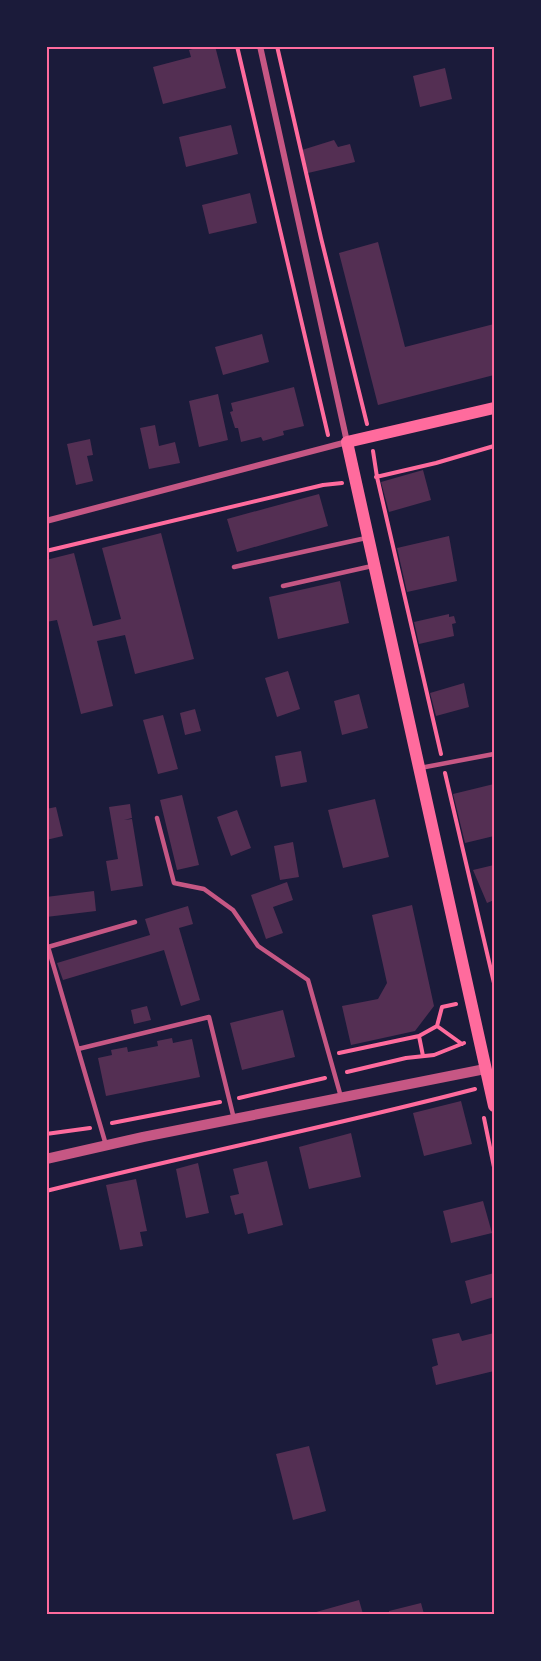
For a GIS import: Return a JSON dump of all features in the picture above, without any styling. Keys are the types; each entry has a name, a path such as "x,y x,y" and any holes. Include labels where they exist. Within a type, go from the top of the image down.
{"main road":[{"path":"495,408 347,442 479,1038 490,1067 490,1086 495,1106"}],"street":[{"path":"46,521 347,442 260,46"},
{"path":"46,1159 490,1067"}],"lane":[{"path":"234,567 368,538"},
{"path":"283,586 374,565"},
{"path":"419,768 495,754"},
{"path":"157,818 174,883 204,889 233,910 258,946 308,980 342,1097"},
{"path":"106,1145 48,947 135,922"},
{"path":"78,1049 209,1017 234,1119"}],"path":[{"path":"277,46 321,238 371,437 377,477 495,983"},
{"path":"46,551 323,485 356,482 495,446"},
{"path":"330,1056 419,1036 437,1026 442,1007 457,1004"},
{"path":"437,1026 462,1044"},
{"path":"419,1036 423,1056"},
{"path":"46,1134 230,1100 406,1058 434,1055 479,1038"},
{"path":"46,1191 490,1086"}],"building":[{"path":"215,46 226,88 163,104 153,67 191,57 189,50"},
{"path":"445,68 452,99 420,107 413,76"},
{"path":"231,125 238,154 186,167 179,137"},
{"path":"334,140 338,147 350,144 355,162 308,173 302,150"},
{"path":"250,193 257,223 209,234 202,205"},
{"path":"378,242 405,347 494,324 494,375 378,405 339,253"},
{"path":"262,334 269,362 223,375 215,347"},
{"path":"294,387 304,426 283,431 284,435 263,441 261,437 241,442 238,428 235,428 230,412 233,411 231,403"},
{"path":"218,394 228,440 199,447 189,401"},
{"path":"155,425 159,446 175,442 180,463 149,469 140,428"},
{"path":"90,439 93,455 87,456 93,481 76,485 67,444"},
{"path":"423,470 431,500 389,512 381,482"},
{"path":"319,494 328,526 237,552 227,519"},
{"path":"161,533 194,659 135,674 125,635 97,641 113,706 81,714 57,620 46,622 46,560 74,553 93,626 121,619 102,548"},
{"path":"449,536 457,581 407,592 397,548"},
{"path":"340,581 349,623 278,639 269,597"},
{"path":"449,614 449,617 454,616 456,623 452,624 454,636 419,644 414,622"},
{"path":"288,671 300,709 277,717 265,678"},
{"path":"464,683 469,707 436,716 430,693"},
{"path":"359,694 368,728 342,735 334,701"},
{"path":"195,709 201,731 185,735 180,713"},
{"path":"163,715 178,769 158,774 143,720"},
{"path":"301,751 307,782 281,787 275,756"},
{"path":"494,784 494,836 465,843 453,794"},
{"path":"182,795 199,865 177,870 160,800"},
{"path":"375,799 389,857 343,868 328,810"},
{"path":"130,804 132,818 124,820 132,819 143,886 111,891 106,861 118,859 109,807"},
{"path":"56,807 63,836 46,840 46,809"},
{"path":"237,810 251,848 231,856 217,817"},
{"path":"293,842 299,877 280,880 274,846"},
{"path":"494,865 494,900 487,903 473,870"},
{"path":"287,882 293,900 273,907 283,933 266,939 251,895"},
{"path":"94,891 96,911 46,917 46,897"},
{"path":"412,905 434,1006 415,1031 351,1045 342,1006 378,999 387,983 372,915"},
{"path":"188,906 193,924 179,928 200,1000 181,1006 164,950 63,980 57,963 150,935 145,919"},
{"path":"147,1006 151,1020 134,1024 131,1010"},
{"path":"283,1010 295,1057 242,1070 230,1023"},
{"path":"172,1038 173,1043 192,1039 200,1077 106,1096 98,1058 112,1055 111,1050 127,1047 128,1052 158,1046 157,1041"},
{"path":"461,1101 472,1144 424,1156 413,1113"},
{"path":"351,1133 361,1177 309,1189 299,1147"},
{"path":"267,1161 283,1225 248,1234 243,1213 235,1215 230,1196 239,1194 233,1169"},
{"path":"198,1163 209,1213 186,1218 176,1169"},
{"path":"136,1179 147,1231 140,1232 143,1246 120,1250 106,1185"},
{"path":"483,1201 492,1233 451,1243 443,1211"},
{"path":"494,1273 494,1297 471,1304 465,1281"},
{"path":"459,1333 462,1341 494,1333 494,1371 436,1385 432,1367 438,1365 432,1339"},
{"path":"309,1446 326,1511 293,1520 276,1454"},
{"path":"359,1600 363,1614 309,1614"},
{"path":"421,1603 424,1614 389,1614 389,1611"}]}
